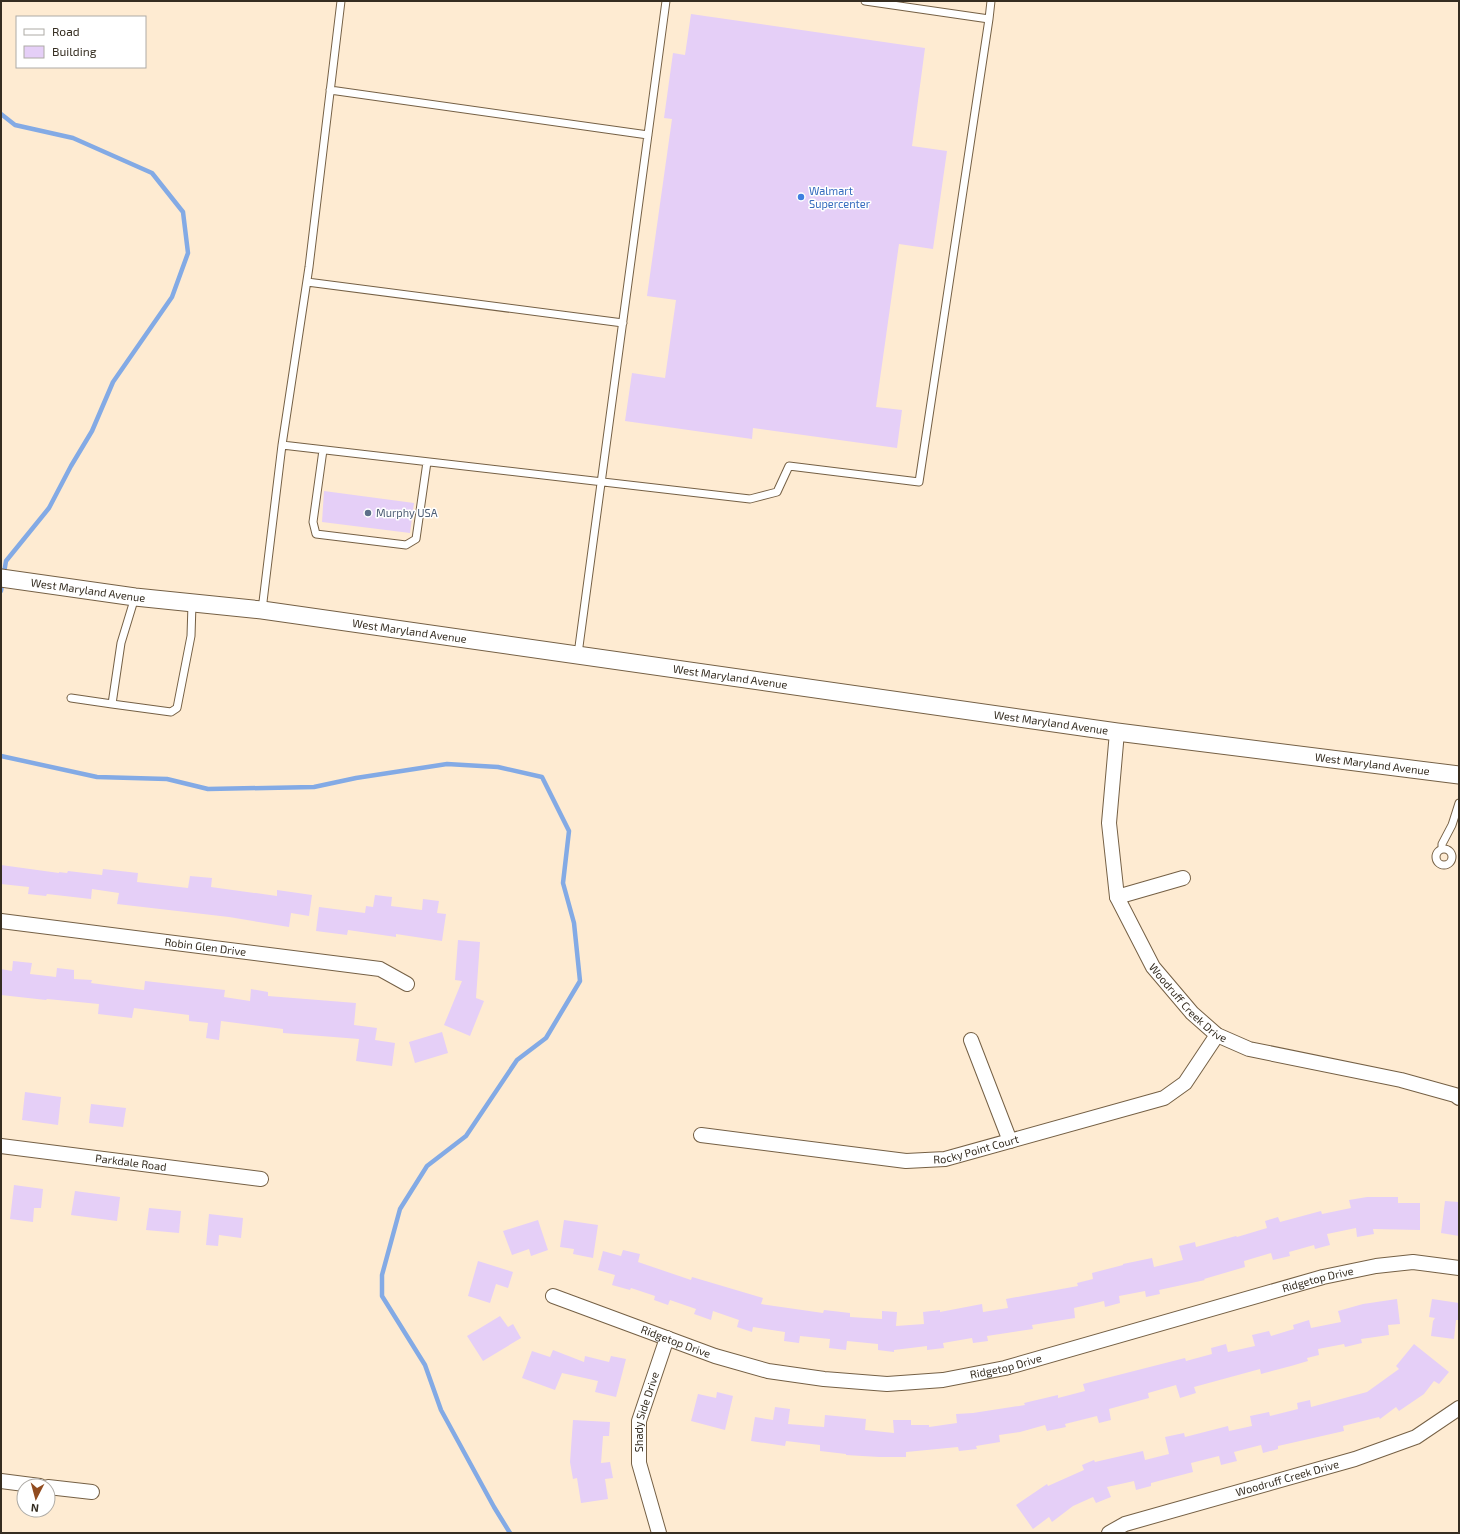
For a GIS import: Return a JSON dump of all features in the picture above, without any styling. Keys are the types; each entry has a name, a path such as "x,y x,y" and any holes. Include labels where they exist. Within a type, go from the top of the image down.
{"street":[{"name":"West Maryland Avenue","path":"1,578 192,604 262,610 1117,732 1459,775"},
{"name":"Woodruff Creek Drive","path":"1117,732 1109,824 1117,897 1153,967 1192,1013 1217,1035 1249,1049 1401,1080 1455,1095 1459,1098"},
{"path":"1117,897 1183,878"},
{"name":"Robin Glen Drive","path":"1,921 380,969 407,984"},
{"name":"Rocky Point Court","path":"701,1134 906,1162 944,1159 1164,1098 1185,1083 1217,1035"},
{"path":"971,1040 1010,1141"},
{"name":"Parkdale Road","path":"1,1146 261,1179"},
{"name":"Ridgetop Drive","path":"553,1296 715,1356 768,1371 824,1379 887,1384 943,1380 1004,1368 1323,1277 1376,1266 1413,1262 1459,1268"},
{"name":"Shady Side Drive","path":"659,1533 639,1463 639,1421 667,1338"},
{"name":"Woodruff Creek Drive","path":"1109,1533 1125,1524 1355,1459 1416,1437 1459,1408"},
{"path":"1,1481 16,1483"},
{"path":"56,1488 92,1492"}],"lane":[{"path":"262,610 282,445 307,282 340,1"},
{"path":"578,654 666,1"},
{"path":"865,1 989,19"},
{"path":"282,445 750,499 777,492 789,466 919,482 991,1"},
{"path":"330,90 648,135"},
{"path":"307,282 623,323"},
{"path":"323,450 314,522 316,534 406,545 416,539 427,462"},
{"path":"112,704 121,643 135,597"},
{"path":"71,698 171,712 177,708 191,636 192,604"},
{"path":"1442,849 1442,844 1452,825 1459,803"}],"building":[{"name":"Walmart Supercenter","path":"691,14 925,48 912,146 947,151 933,249 899,244 876,407 902,410 897,448 753,428 752,439 625,421 632,373 665,378 676,300 647,296 672,119 664,118 673,53 685,55"},
{"name":"Murphy USA","path":"324,491 414,503 410,533 322,522"},
{"path":"1,865 59,873 67,873 68,871 102,875 103,869 138,873 137,882 188,888 190,876 212,878 211,887 277,896 277,890 312,895 309,916 291,913 289,927 229,917 117,904 119,893 92,889 91,899 47,894 46,896 28,894 29,887 1,884"},
{"path":"375,895 392,897 391,906 422,910 423,899 439,901 437,913 446,914 442,941 396,934 396,937 348,930 347,935 316,931 319,907 365,913 366,906 373,907"},
{"path":"458,940 480,942 476,998 484,1001 470,1036 444,1025 462,981 455,980"},
{"path":"13,961 32,963 30,974 56,977 57,968 74,970 74,979 92,980 91,983 144,990 145,981 225,990 224,997 250,1001 251,989 268,992 268,996 356,1003 354,1025 377,1028 375,1040 395,1043 392,1066 356,1061 359,1039 283,1033 283,1029 221,1021 219,1040 206,1038 208,1023 189,1021 189,1015 134,1008 132,1018 98,1014 99,1004 1,995 1,969 12,971"},
{"path":"442,1032 448,1053 415,1063 409,1042"},
{"path":"25,1092 61,1097 58,1125 22,1120"},
{"path":"91,1104 126,1108 123,1127 89,1123"},
{"path":"14,1185 43,1189 41,1208 34,1208 33,1222 10,1219"},
{"path":"75,1191 120,1197 117,1221 71,1215"},
{"path":"1367,1197 1398,1197 1398,1203 1420,1203 1420,1230 1373,1229 1374,1234 1357,1237 1356,1228 1327,1234 1330,1245 1315,1249 1314,1245 1289,1252 1290,1256 1273,1260 1271,1253 1244,1261 1245,1267 1204,1279 1205,1280 1159,1290 1160,1294 1146,1297 1145,1291 1119,1296 1120,1303 1105,1307 1104,1301 1074,1308 1075,1318 1032,1325 1033,1329 987,1336 988,1341 973,1343 972,1338 943,1343 944,1348 927,1350 927,1346 894,1350 894,1352 878,1350 878,1344 847,1341 846,1350 829,1348 830,1339 800,1336 799,1343 784,1341 785,1332 753,1327 752,1332 737,1327 739,1320 713,1311 711,1320 694,1314 696,1309 670,1300 668,1305 654,1300 655,1296 631,1288 630,1290 612,1285 615,1275 598,1270 603,1251 621,1256 623,1250 640,1254 638,1262 691,1280 692,1277 763,1298 761,1304 823,1313 824,1310 850,1313 850,1317 882,1319 882,1311 897,1312 896,1326 924,1324 923,1312 940,1310 940,1312 982,1304 983,1312 1008,1308 1006,1299 1078,1286 1077,1283 1093,1279 1092,1273 1123,1264 1152,1258 1154,1267 1183,1260 1179,1246 1195,1242 1196,1247 1236,1236 1237,1237 1267,1228 1265,1221 1278,1217 1280,1222 1321,1211 1322,1214 1351,1208 1349,1200"},
{"path":"1445,1201 1459,1202 1459,1236 1441,1233"},
{"path":"149,1208 181,1211 179,1233 146,1230"},
{"path":"209,1214 243,1218 241,1238 219,1235 218,1246 206,1245"},
{"path":"538,1220 548,1250 531,1256 529,1249 512,1255 503,1231"},
{"path":"564,1220 598,1225 593,1258 573,1254 574,1249 560,1247"},
{"path":"478,1261 513,1272 508,1288 496,1284 490,1303 468,1296"},
{"path":"1397,1299 1400,1324 1388,1325 1389,1335 1361,1339 1362,1343 1345,1347 1344,1344 1318,1349 1319,1355 1307,1358 1308,1361 1261,1374 1260,1369 1194,1387 1196,1393 1180,1398 1176,1385 1148,1393 1149,1398 1109,1409 1111,1420 1099,1423 1097,1416 1065,1424 1066,1427 1047,1431 1045,1425 1020,1432 999,1435 1000,1442 976,1446 977,1449 959,1451 958,1447 906,1452 906,1457 846,1455 820,1451 820,1445 786,1441 785,1446 751,1441 755,1417 773,1420 775,1407 790,1409 788,1424 824,1427 825,1415 866,1419 865,1430 894,1433 893,1420 911,1420 911,1425 929,1425 929,1427 957,1423 956,1414 973,1413 1025,1405 1024,1403 1058,1395 1058,1398 1085,1391 1083,1384 1185,1358 1186,1361 1212,1354 1211,1348 1226,1344 1228,1352 1255,1346 1252,1335 1269,1331 1271,1336 1294,1329 1293,1325 1309,1320 1311,1328 1341,1322 1338,1311 1363,1304"},
{"path":"1432,1299 1459,1303 1459,1320 1456,1320 1454,1339 1431,1336 1433,1321 1435,1318 1429,1317"},
{"path":"500,1316 508,1327 513,1324 521,1338 483,1361 467,1336"},
{"path":"1414,1344 1449,1372 1439,1384 1434,1381 1424,1394 1399,1411 1396,1407 1380,1419 1379,1417 1343,1426 1344,1431 1278,1446 1278,1449 1263,1453 1261,1445 1234,1452 1237,1461 1221,1465 1219,1456 1191,1463 1193,1472 1151,1483 1151,1486 1136,1490 1134,1481 1107,1487 1111,1497 1096,1503 1093,1497 1073,1506 1052,1522 1049,1517 1033,1529 1016,1505 1047,1484 1048,1486 1084,1470 1082,1465 1094,1460 1095,1462 1143,1451 1145,1460 1169,1454 1165,1437 1184,1433 1185,1437 1228,1426 1229,1431 1252,1426 1250,1416 1269,1412 1270,1416 1298,1409 1297,1403 1310,1400 1311,1407 1367,1392 1399,1369 1396,1366"},
{"path":"553,1350 584,1362 585,1356 609,1362 611,1356 626,1359 616,1397 595,1392 598,1381 562,1373 555,1390 522,1378 532,1351 550,1357"},
{"path":"717,1392 733,1396 725,1430 691,1421 698,1394 716,1398"},
{"path":"573,1420 610,1422 609,1436 603,1436 601,1463 610,1462 613,1478 605,1479 608,1499 581,1503 577,1478 573,1479 570,1462"}],"waterway":[{"path":"1,114 15,125 73,138 152,173 183,212 188,253 172,297 113,382 92,431 71,466 49,508 6,561 1,591"},
{"path":"1,756 97,777 167,779 208,789 314,787 356,778 447,764 498,767 542,777 569,831 563,883 574,923 580,981 546,1038 517,1060 466,1136 427,1166 400,1209 382,1275 382,1296 425,1365 441,1410 494,1507 510,1533"}],"place":[{"name":"Walmart Supercenter","path":"801,197"},
{"name":"Murphy USA","path":"368,513"}]}
